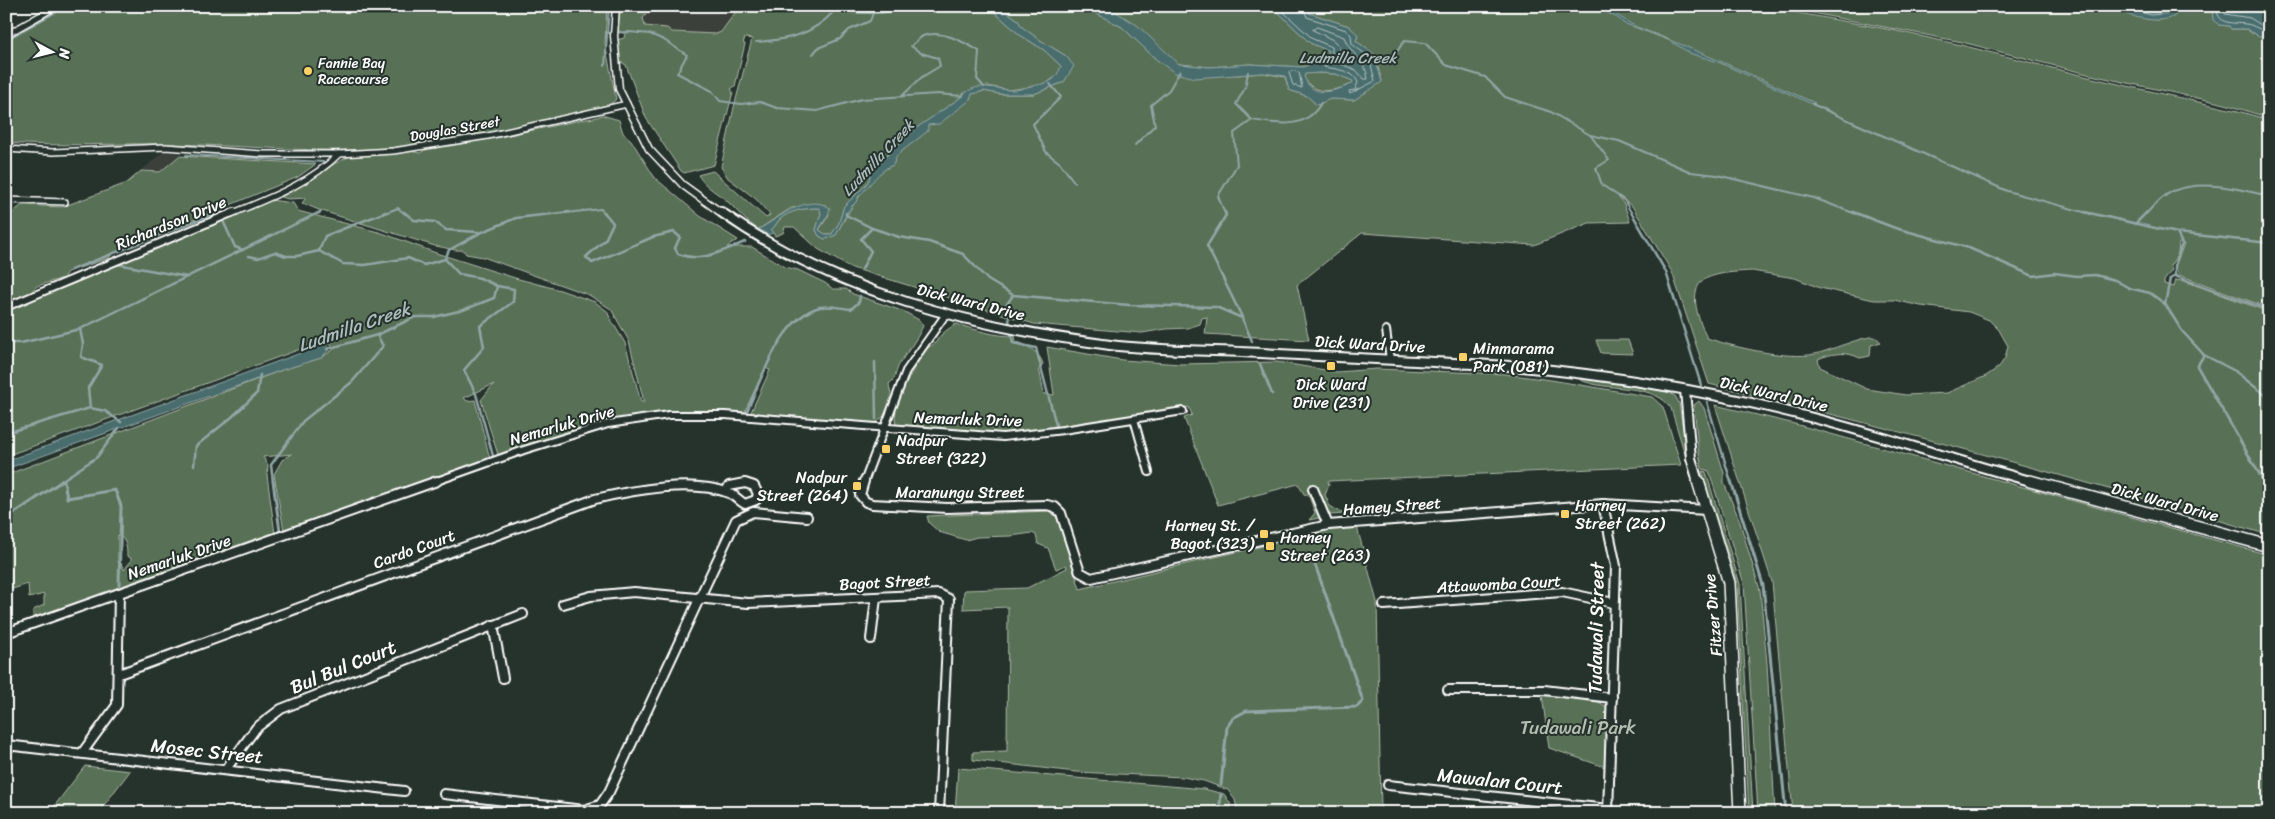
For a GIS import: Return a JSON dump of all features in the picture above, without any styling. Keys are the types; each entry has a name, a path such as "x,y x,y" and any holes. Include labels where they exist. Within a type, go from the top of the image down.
{"street":[{"name":"Dick Ward Drive","path":"616,6 614,36 619,89 650,149 683,185 763,240 833,276 887,296 946,314 1011,328 1111,345 1511,366 1575,372 1685,390 1814,418 2269,546"},
{"path":"6,35 53,7"},
{"name":"Douglas Street","path":"6,149 53,152 134,147 220,150 263,154 339,154 393,151 445,144 626,104"},
{"name":"Richardson Drive","path":"6,307 271,197 306,180 329,165 339,154"},
{"path":"6,200 65,202"},
{"path":"883,429 906,371 946,314"},
{"path":"1386,330 1390,360"},
{"name":"Fitzer Drive","path":"1685,390 1691,458 1729,590 1740,813"},
{"name":"Nemarluk Drive","path":"6,633 524,450 608,424 649,417 703,414 1003,437 1183,411"},
{"path":"1134,419 1149,472"},
{"name":"Maranungu Street","path":"883,429 860,491 860,495 866,502 912,507 1047,505 1055,507 1061,513 1076,564 1080,572 1085,576"},
{"name":"Cardo Court","path":"119,674 596,498 633,490 667,487 726,491"},
{"path":"1313,488 1328,525"},
{"name":"Hamey Street","path":"1085,576 1097,578 1328,525 1603,504 1707,510"},
{"name":"Tudawali Street","path":"1603,504 1616,566 1608,811"},
{"path":"444,794 584,810 600,805 609,792 698,598 739,516 753,512 807,517"},
{"name":"Bagot Street","path":"563,604 591,596 634,592 748,603 939,594 946,596 949,599 939,813"},
{"name":"Attawomba Court","path":"1384,605 1562,592 1614,603"},
{"path":"82,753 117,706 119,593"},
{"path":"871,639 876,598"},
{"name":"Bul Bul Court","path":"226,769 262,720 281,709 523,614"},
{"path":"493,626 502,678"},
{"path":"1448,690 1544,690 1612,698"},
{"name":"Mosec Street","path":"6,745 404,791"},
{"name":"Mawalan Court","path":"1388,785 1608,811"}],"shaded area":[{"path":"653,6 740,6 721,32 716,34 672,32 645,26 643,18"},
{"path":"163,152 182,153 160,172 141,171"}],"green space":[{"name":"Fannie Bay Racecourse","path":"65,6 607,6 605,43 616,99 606,106 590,112 484,134 380,149 332,150 169,144 47,145 6,143 6,38"},
{"path":"621,6 642,6 644,10 650,11 643,18 645,26 667,28 672,32 716,34 721,32 740,6 928,6 932,9 991,9 1020,35 1044,50 1061,66 1058,75 1044,85 1009,90 987,86 964,93 960,98 912,131 871,171 865,186 844,206 839,223 832,234 825,234 819,230 829,215 826,205 791,208 759,229 742,217 728,202 701,180 698,175 713,171 766,218 770,215 756,199 728,178 721,167 752,39 745,38 743,43 745,44 735,86 731,89 733,92 714,165 684,173 646,118 626,65 619,61 617,40 624,38 625,34 617,30"},
{"path":"998,6 1082,6 1122,27 1158,61 1237,75 1263,73 1285,77 1289,90 1307,96 1317,105 1329,99 1354,100 1382,81 1374,54 1356,41 1358,35 1349,26 1309,13 1307,6 1760,6 1892,30 1961,45 2269,120 2269,308 2179,275 2175,267 2184,244 2179,243 2178,254 2170,266 2172,270 2164,284 2174,287 2176,280 2184,281 2269,312 2269,535 1990,456 1709,384 1672,272 1632,206 1618,197 1624,204 1630,222 1589,223 1534,245 1362,233 1297,285 1309,340 1205,334 1207,317 1202,318 1200,324 1188,328 1142,333 1034,324 849,267 818,249 794,227 785,227 783,233 775,236 771,230 779,220 798,210 809,208 819,208 821,213 816,230 819,236 825,239 836,235 853,206 876,176 893,165 897,155 927,131 927,125 969,101 972,94 984,91 999,94 1034,94 1064,82 1073,66 1066,56 1022,27 1017,19","holes":["1752,271 1795,278 1820,288 1874,300 1894,300 1921,306 1969,312 1989,320 1999,330 2008,346 2005,358 1999,367 1986,376 1947,393 1906,395 1867,389 1820,367 1818,359 1828,355 1844,354 1860,358 1870,356 1871,345 1881,342 1874,337 1820,353 1804,355 1761,352 1707,338 1698,316 1695,299 1699,284 1705,279 1722,274"]},
{"path":"1103,6 1272,6 1310,43 1329,51 1326,58 1303,67 1250,64 1210,67 1179,64 1113,10"},
{"path":"1776,6 2102,6 2147,19 2161,20 2176,12 2174,6 2206,6 2212,10 2219,25 2229,26 2231,29 2247,29 2251,33 2269,35 2269,118 2225,104 2091,75 1962,42"},
{"path":"1305,74 1336,74 1353,81 1352,84 1332,90 1319,90 1308,84 1304,77"},
{"path":"602,115 619,120 623,133 631,140 655,178 700,216 738,240 727,247 752,247 785,267 798,270 833,289 846,289 853,294 905,312 919,320 923,326 889,384 890,404 884,416 877,422 868,424 750,414 770,370 765,368 744,413 688,411 633,417 574,430 498,455 481,400 494,384 464,398 467,401 475,400 490,459 284,531 274,474 282,460 292,454 263,457 268,465 267,475 275,534 33,618 33,610 44,605 44,594 29,598 28,584 6,591 6,475 282,370 321,358 334,349 328,339 6,456 6,310 73,284 270,200 293,203 298,211 382,233 436,253 595,302 607,311 625,343 641,402 644,402 629,341 611,309 589,295 483,257 466,254 463,250 435,246 319,210 302,203 306,198 288,199 281,197 350,156 410,151 420,153 425,150 501,137","holes":["118,535 123,539 127,549 127,556 131,558 131,561 124,570 121,563 118,562"]},
{"path":"179,156 316,164 298,177 113,253 109,258 67,272 63,278 37,286 28,295 6,303 6,218 22,205 62,207 127,183 141,171 160,172"},
{"path":"956,324 992,334 1015,336 1016,342 1032,350 1039,356 1043,364 1039,368 1044,394 1054,395 1047,347 1122,360 1181,364 1277,362 1337,372 1376,369 1504,374 1652,397 1663,407 1681,465 1328,481 1329,485 1325,495 1330,506 1344,514 1330,515 1313,497 1319,518 1309,520 1315,513 1309,496 1304,494 1298,484 1218,505 1184,418 1192,415 1189,407 1025,432 987,433 900,426 896,424 895,416 900,396 917,364 928,348 944,332"},
{"path":"1596,340 1628,340 1633,354 1601,353"},
{"path":"1578,378 1667,391 1675,396 1679,403 1689,468 1671,408 1664,401 1656,395 1646,392 1593,384"},
{"path":"1699,401 1704,408 1724,473 1724,483 1739,519 1760,590 1767,663 1775,813 1758,813 1744,584 1709,471 1702,469 1694,405"},
{"path":"1715,405 1791,423 2269,555 2269,813 1793,813 1772,582"},
{"path":"1702,471 1706,472 1740,584 1753,813 1749,813 1737,583"},
{"path":"1050,511 1057,518 1080,589 1330,530 1357,527 1377,602 1381,813 1238,813 1235,800 1228,790 1204,781 1183,777 1076,772 973,760 973,752 1007,751 1008,607 963,609 964,590 1027,588 1067,568 1066,565 1056,569 1048,548 1038,544 1036,535 1032,533 977,537 966,540 939,532 929,523 927,516"},
{"name":"Tudawali Park","path":"1542,695 1594,699 1607,707 1605,767 1549,748"},
{"path":"85,766 130,771 98,813 49,813"},
{"path":"958,768 1204,789 1224,794 1230,803 1231,813 955,813"}],"water":[{"path":"928,6 998,6 1017,19 1022,27 1066,56 1074,66 1064,82 1034,94 999,94 984,91 972,94 969,101 939,124 928,125 928,131 897,155 893,165 879,174 858,197 858,200 849,209 836,235 825,239 819,236 816,230 821,213 819,208 803,209 788,214 779,220 771,230 773,233 768,235 759,229 793,209 812,203 830,208 819,230 825,234 832,234 839,223 844,206 865,186 871,171 912,131 971,89 989,87 1009,90 1018,89 1050,81 1059,72 1061,66 1044,50 1020,35 991,9 945,11"},
{"name":"Ludmilla Creek","path":"1082,6 1103,6 1113,10 1137,25 1179,64 1210,67 1249,64 1303,67 1326,58 1329,51 1310,43 1272,6 1307,6 1309,13 1349,26 1358,35 1356,41 1374,54 1382,82 1354,100 1330,99 1317,105 1307,96 1289,90 1285,76 1263,73 1195,78 1175,73 1158,61 1122,27","holes":["1305,74 1336,74 1353,81 1352,84 1323,92 1312,88 1304,77"]},
{"path":"1593,6 1605,8 1637,27 1704,54 1815,103 1812,104 1718,62 1692,54 1668,40 1623,23 1618,18"},
{"path":"2102,6 2174,6 2176,12 2175,16 2166,19 2148,20"},
{"path":"2206,6 2269,6 2269,35 2259,36 2247,29 2231,29 2229,26 2219,25 2213,20 2212,10"},
{"path":"328,343 329,350 321,358 282,370 6,469 6,461"}],"waterway":[{"path":"13,36 67,6"},
{"path":"607,33 609,6"},
{"path":"824,6 856,13 873,13"},
{"path":"873,13 912,6"},
{"path":"756,42 778,40 799,35 817,26 834,11"},
{"path":"813,54 818,48 840,39 849,30 870,21 873,13"},
{"path":"605,66 607,33"},
{"path":"607,33 650,34 664,40 687,55 677,73 712,91 720,101 741,104 760,102 777,108 817,111 862,99 937,94 963,96"},
{"path":"903,95 922,77 940,66 938,58 921,53 911,46 923,36 930,34 945,35 979,51 977,79 984,87"},
{"path":"1372,58 1392,59 1404,41 1425,43 1446,65 1485,77 1505,97 1551,112 1590,135 1619,141 1691,172 1717,175 1814,198 1856,214"},
{"path":"1135,145 1155,125 1151,105 1169,90 1180,71"},
{"path":"1248,72 1245,88 1236,104 1252,120"},
{"path":"1050,84 1061,97 1033,124 1046,152 1060,163 1075,183"},
{"path":"1252,120 1291,123 1308,118 1321,103"},
{"path":"1812,104 2007,191 2091,214"},
{"path":"1225,214 1218,196 1237,165 1234,133 1252,120"},
{"path":"1591,136 1609,160 1596,168 1602,185 1624,200 1632,214"},
{"path":"186,155 324,162"},
{"path":"2146,214 2158,201 2169,193 2184,187 2221,186 2269,196"},
{"path":"382,214 398,208 405,214"},
{"name":"Ludmilla Creek","path":"557,214 601,209 605,214"},
{"path":"242,250 320,212"},
{"path":"319,251 325,236 386,212"},
{"path":"404,212 414,220 435,222 446,230 478,232"},
{"name":"Ludmilla Creek","path":"445,259 449,250 480,233 516,218 569,212"},
{"name":"Ludmilla Creek","path":"604,212 613,223 605,240 586,257 592,263 653,237 674,232 680,237 675,248 678,254 687,256 704,257 745,242"},
{"path":"1225,212 1226,215 1207,246 1242,317"},
{"path":"1631,212 1666,272 1701,385"},
{"path":"1853,212 1895,228 1969,248 2033,276 2054,273 2077,276 2095,275 2115,280 2129,288 2150,293 2165,304"},
{"path":"2085,212 2135,224"},
{"path":"2135,224 2147,212"},
{"path":"846,213 846,215 872,228"},
{"path":"71,270 213,214 219,214"},
{"path":"224,223 235,247 242,250"},
{"path":"2135,224 2177,233"},
{"path":"862,269 871,251 861,239 872,228"},
{"path":"872,228 899,237 929,242 963,254 988,280 1013,295"},
{"path":"2175,276 2175,263 2182,244 2177,233"},
{"path":"2177,233 2269,243"},
{"path":"187,277 242,250"},
{"path":"249,256 258,258 275,252 286,256 297,256 319,251"},
{"path":"319,251 343,264 365,265 408,258 424,265 445,259"},
{"name":"Ludmilla Creek","path":"445,259 459,274 480,278 497,286"},
{"path":"117,264 187,277"},
{"path":"2165,304 2170,279 2175,276"},
{"path":"2175,276 2269,310"},
{"path":"80,329 187,277"},
{"name":"Ludmilla Creek","path":"377,335 415,317 434,317 463,310 494,298 497,286"},
{"path":"493,456 476,394 464,370 484,347 480,326 513,302 514,289 497,286"},
{"path":"1010,326 1007,304 1013,295"},
{"path":"1013,295 1129,305 1216,307 1242,318 1252,341"},
{"path":"747,411 774,350 794,323 806,313 820,307 832,306 851,309 859,302 860,296"},
{"path":"2165,304 2182,331 2204,355"},
{"path":"6,343 21,343 80,329"},
{"path":"80,329 83,344 81,357 102,365 88,388 90,408"},
{"path":"1011,332 1013,343 1036,348 1056,425"},
{"path":"273,482 271,465 303,421 352,382 383,346 377,335"},
{"name":"Ludmilla Creek","path":"327,349 377,335"},
{"path":"2204,355 2235,371 2269,398"},
{"path":"2204,355 2197,366 2264,482"},
{"path":"875,362 876,419"},
{"path":"1260,364 1272,394"},
{"path":"194,465 196,446 232,417 257,393 260,375"},
{"path":"1707,402 1731,482"},
{"path":"6,433 90,408"},
{"path":"90,408 105,411 121,422"},
{"path":"64,479 97,457 119,428"},
{"path":"60,482 64,479"},
{"path":"6,515 16,512 62,481"},
{"path":"64,481 67,498 115,490 121,506 119,585"},
{"path":"273,481 280,531"},
{"path":"1731,481 1763,585 1786,813"},
{"path":"2263,481 2269,491"},
{"path":"1221,785 1227,727 1233,718 1246,711 1357,707 1363,701 1312,556"},
{"path":"1219,813 1221,794"}],"place":[{"name":"Fannie Bay Racecourse","path":"308,71"},
{"name":"Minmarama Park (081)","path":"1463,357"},
{"name":"Dick Ward Drive (231)","path":"1331,366"},
{"name":"Nadpur Street (322)","path":"886,449"},
{"name":"Nadpur Street (264)","path":"857,486"},
{"name":"Harney Street (262)","path":"1565,514"},
{"name":"Harney St. / Bagot (323)","path":"1264,534"},
{"name":"Harney Street (263)","path":"1270,546"}]}
